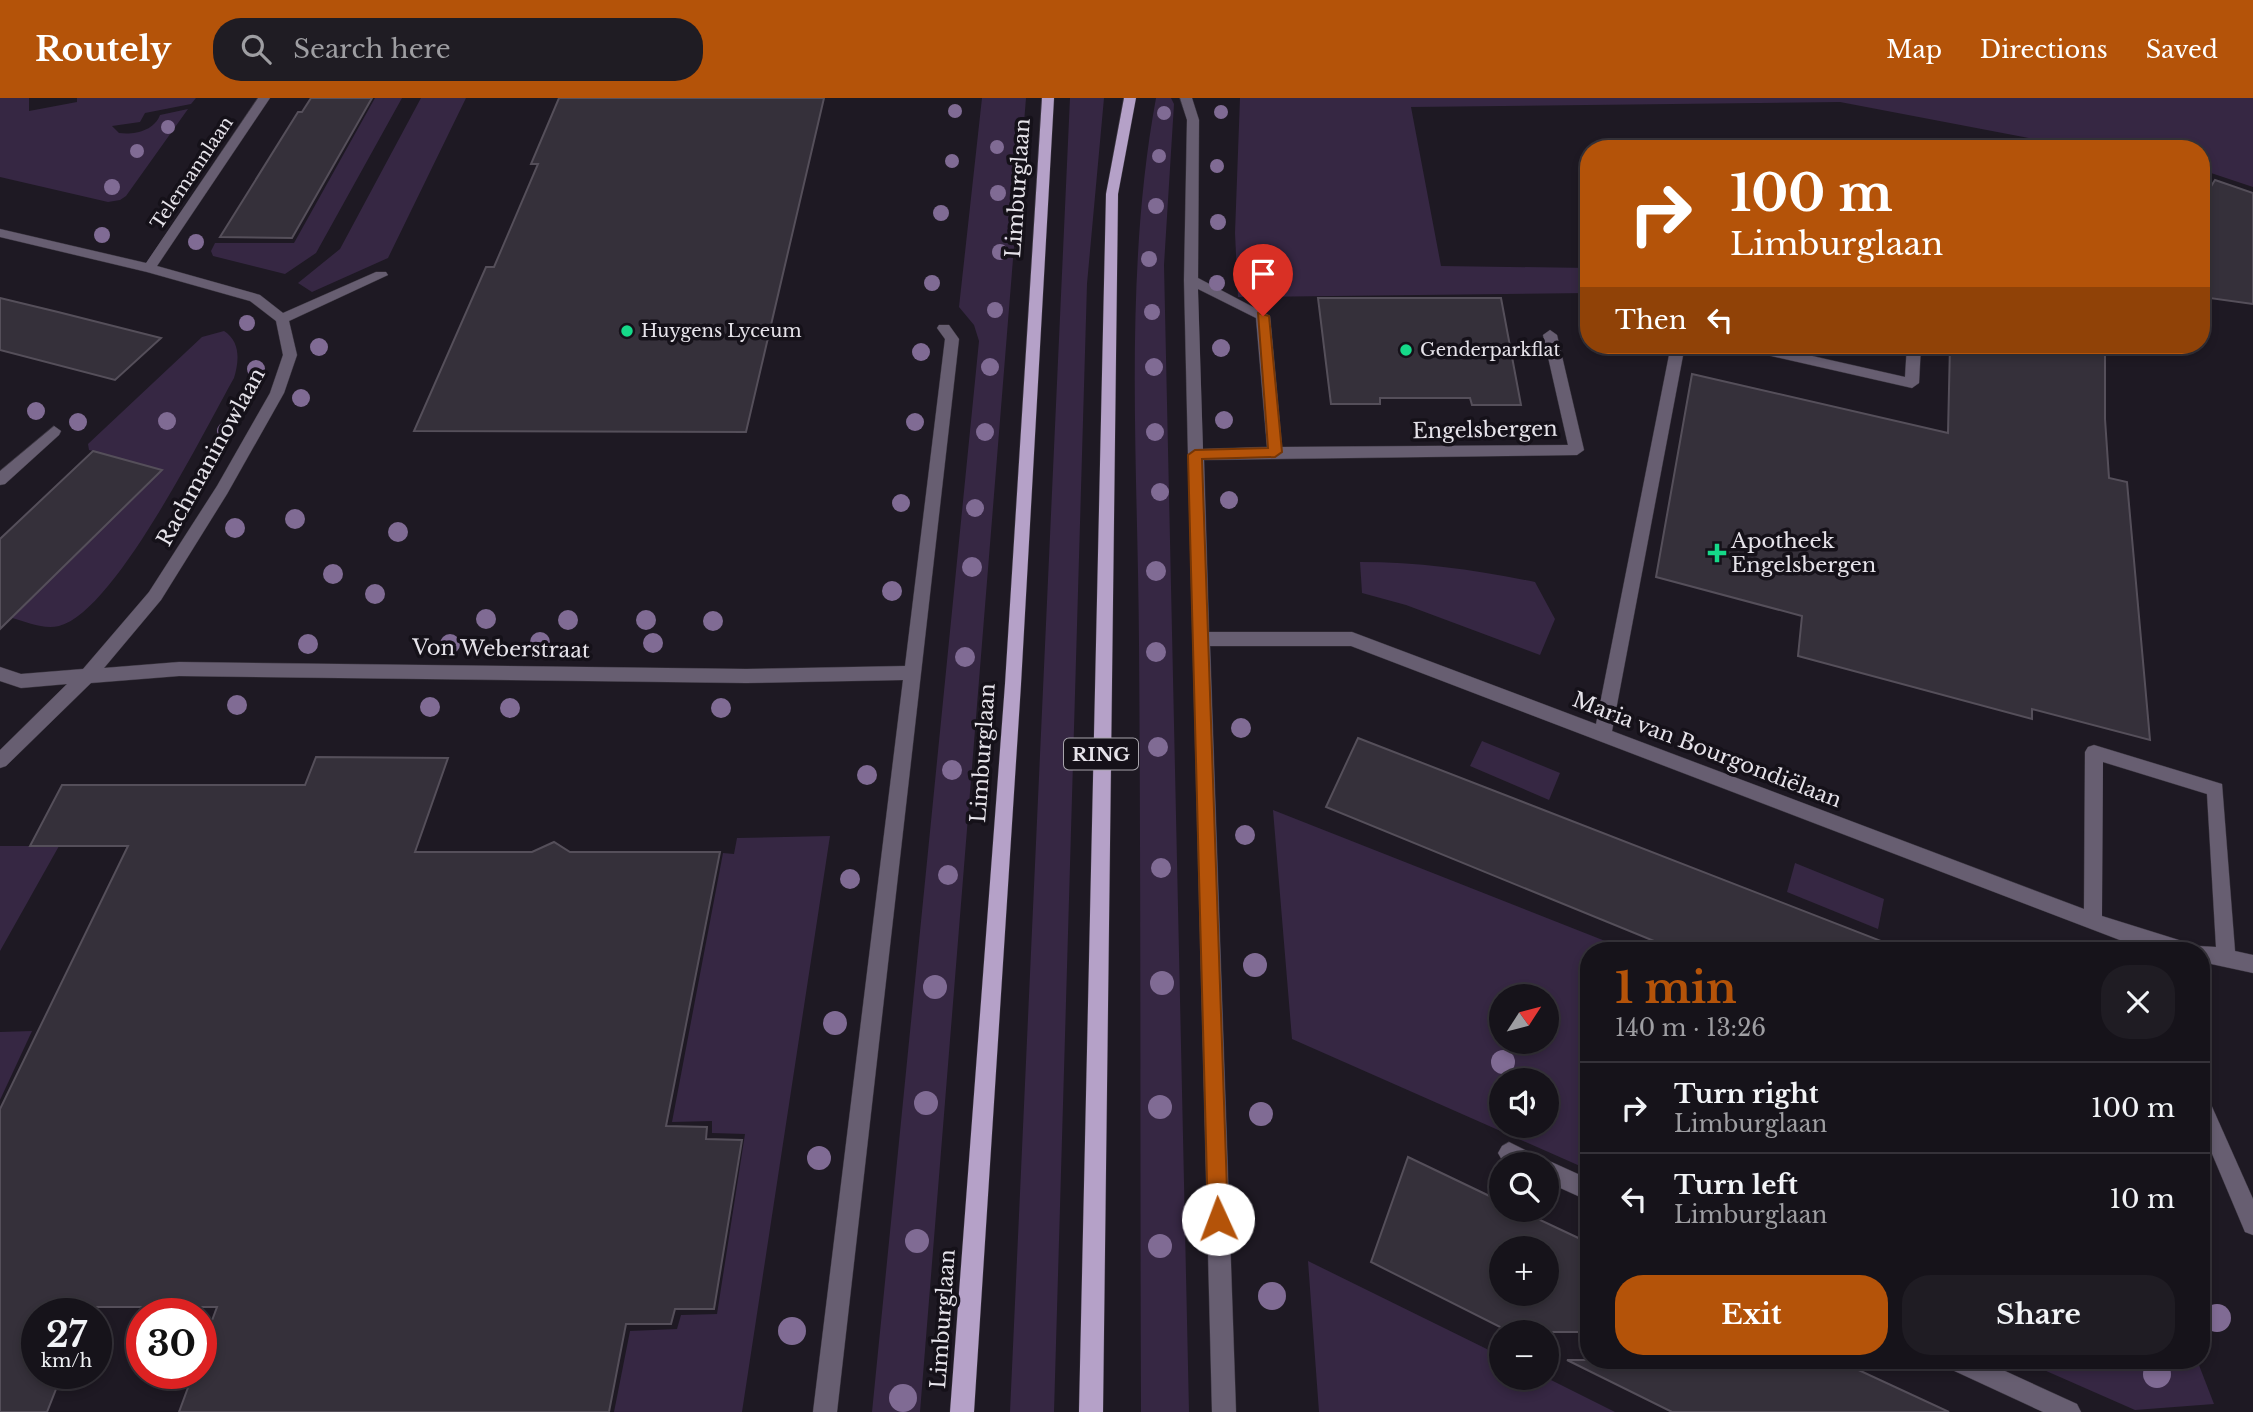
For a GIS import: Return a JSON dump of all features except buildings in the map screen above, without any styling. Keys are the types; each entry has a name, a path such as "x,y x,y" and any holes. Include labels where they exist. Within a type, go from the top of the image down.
{"main road":[{"name":"Limburglaan","path":"962,1412 1013,684 1048,98"},
{"name":"RING","path":"1091,1412 1112,194 1130,98"}],"street":[{"name":"Telemannlaan","path":"149,268 264,98"},
{"path":"1186,98 1194,120 1191,280 1195,455 1224,1412"},
{"path":"0,233 149,268 256,298 282,319 381,275"},
{"path":"1191,280 1263,316 1275,452 1195,455"},
{"name":"Rachmaninowlaan","path":"0,761 88,675 155,596 222,490 276,393 290,355 282,319"},
{"path":"825,1412 952,339 944,328"},
{"name":"Engelsbergen","path":"1275,452 1577,450 1550,335"},
{"path":"1603,735 1676,354"},
{"path":"1785,354 1912,383 1914,354"},
{"path":"0,480 54,432"},
{"name":"Maria van Bourgondiëlaan","path":"1201,639 1352,639 2093,921 2129,942"},
{"name":"Von Weberstraat","path":"0,674 21,681 179,668 746,676 914,673"},
{"path":"2093,921 2094,752 2216,789 2226,960"},
{"path":"2210,955 2253,964"},
{"path":"2210,1125 2253,1224"},
{"path":"1559,1176 1580,1186"},
{"path":"1976,1369 2069,1412"}],"shaded area":[{"path":"0,98 29,98 29,111 77,102 77,98 196,98 191,104 145,113 140,122 112,126 119,133 137,132 153,125 160,115 188,109 126,196 108,202 0,177"},
{"path":"375,98 402,98 316,253 285,274 213,256 211,251 215,243 294,243"},
{"path":"421,98 466,98 388,258 312,292 298,283 340,249"},
{"path":"982,98 1026,98 920,1412 872,1412 979,341 974,325 959,307"},
{"path":"1070,98 1104,98 1087,284 1054,1412 1010,1412"},
{"path":"1156,98 1171,98 1174,104 1164,265 1189,1412 1141,1412 1140,741 1135,371 1139,234"},
{"path":"1240,98 2253,98 2253,187 2210,173 2210,140 2040,140 1840,102 1411,107 1441,266 1580,268 1580,293 1238,297 1235,233"},
{"path":"224,331 230,335 236,346 237,365 234,378 156,517 106,589 81,613 59,626 41,626 12,618 161,470 89,450 88,444 202,337"},
{"path":"1360,562 1448,568 1535,582 1555,619 1540,655 1406,605 1362,593"},
{"path":"1482,741 1560,773 1549,800 1470,766"},
{"path":"1273,810 1608,942 1580,942 1580,1166 1559,1157 1559,1152 1548,1152 1516,1138 1559,1138 1559,1068 1489,1068 1489,1126 1292,1039"},
{"path":"830,836 742,1412 614,1412 630,1331 677,1329 681,1315 717,1314 745,1134 712,1133 712,1121 672,1122 723,853 734,854 737,838"},
{"path":"0,846 59,846 0,951"},
{"path":"1795,863 1884,899 1878,929 1787,892"},
{"path":"32,1031 0,1100 0,1032"},
{"path":"1308,1261 1489,1350 1489,1390 1559,1390 1559,1384 1615,1412 1319,1412"},
{"path":"2042,1369 2200,1369 2214,1404 2135,1410"}],"place":[{"name":"Huygens Lyceum","path":"627,331"},
{"name":"Genderparkflat","path":"1406,350"},
{"name":"Apotheek Engelsbergen","path":"1717,553"}],"route":[{"path":"1218,1219 1195,455 1275,452 1263,316"}]}
